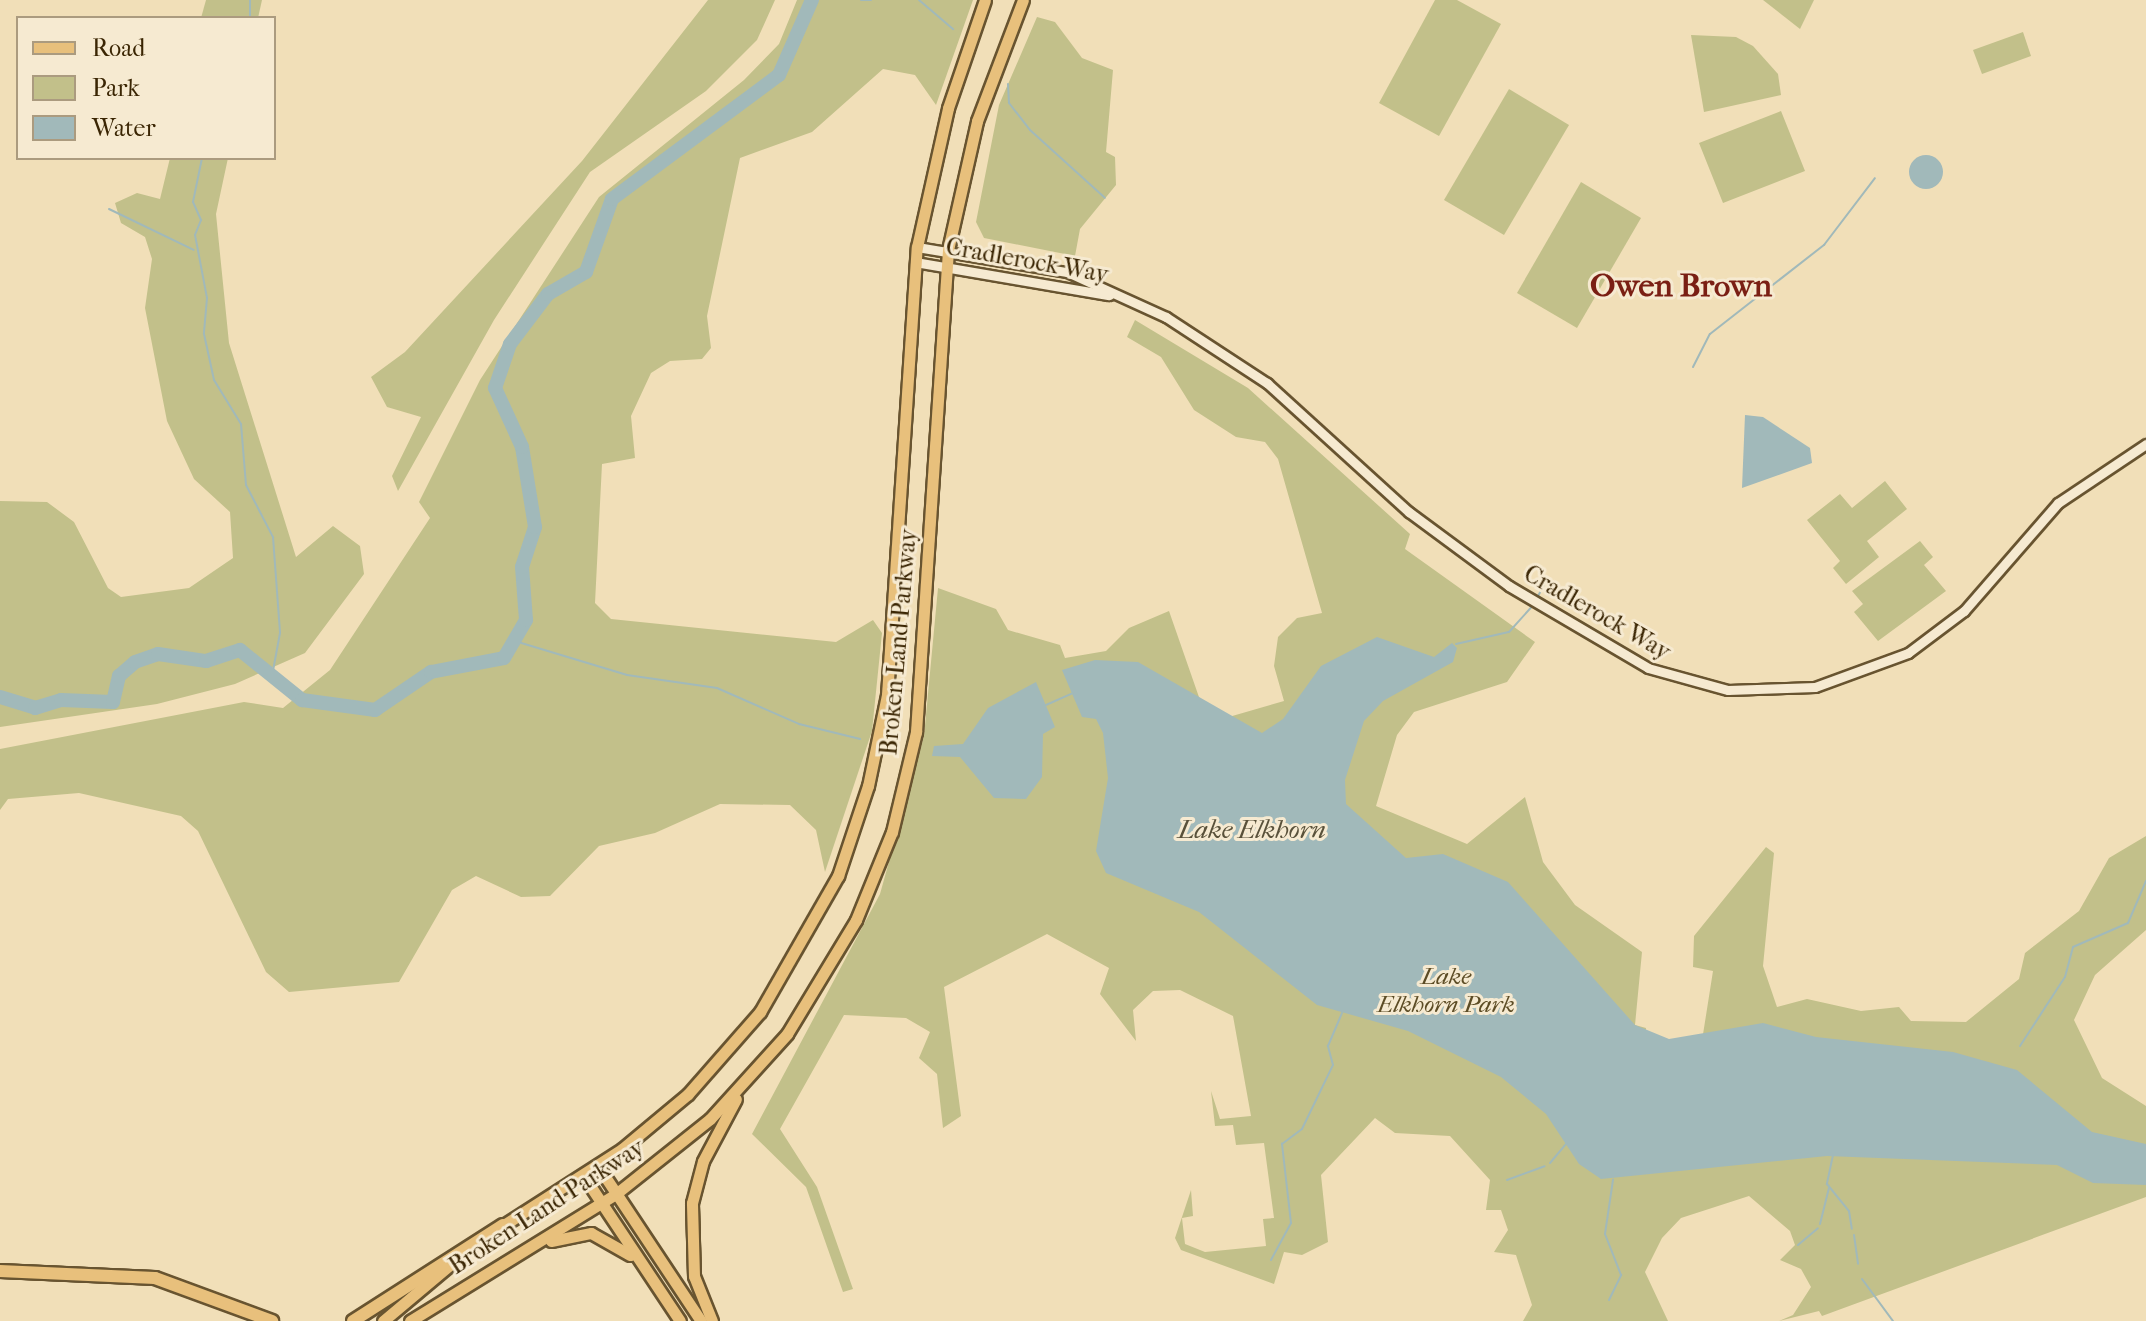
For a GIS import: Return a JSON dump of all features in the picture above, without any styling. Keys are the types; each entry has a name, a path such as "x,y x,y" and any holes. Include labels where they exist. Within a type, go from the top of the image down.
{"highway":[{"path":"353,1321 503,1225"},
{"path":"0,1271 140,1275 272,1321"},
{"path":"227,1305 244,1321"}],"main road":[{"name":"Broken Land Parkway","path":"383,1321 503,1225 598,1166 656,1123 736,1042 799,952 849,847 887,695 917,247 940,136 985,0"},
{"name":"Broken Land Parkway","path":"410,1321 617,1193 746,1085 843,947 905,786 919,705 948,250 977,121 1023,0"},
{"path":"712,1321 694,1276 692,1203 713,1138 746,1085"},
{"path":"598,1166 701,1321"},
{"path":"583,1175 680,1321"},
{"path":"521,1253 591,1233 644,1268"}],"street":[{"name":"Cradlerock Way","path":"917,247 1043,265 1131,302 1245,366 1416,517 1526,597 1609,648 1686,682 1755,692 1837,682 1885,665 1943,629 2058,503 2146,444"},
{"name":"Cradlerock Way","path":"915,262 1131,302"}],"green space":[{"path":"206,0 262,0 258,16 202,16"},
{"path":"708,0 775,0 757,40 706,91 590,172 494,320 398,491 392,476 421,417 387,407 371,377 405,352 582,161"},
{"path":"797,0 973,0 936,105 915,75 883,69 812,132 740,158 707,316 711,348 702,359 670,361 651,373 631,416 635,458 602,464 595,603 611,619 836,642 873,620 882,633 872,731 825,872 816,830 790,805 720,804 655,833 599,846 550,896 521,897 476,876 452,890 399,982 289,992 266,972 198,831 181,816 79,793 8,799 0,810 0,749 244,702 283,708 330,670 430,518 419,502 480,380 599,197 744,80 779,44"},
{"path":"1435,0 1457,0 1501,24 1439,136 1379,103"},
{"path":"1763,0 1814,0 1800,29"},
{"path":"1037,17 1055,22 1082,58 1113,70 1106,152 1115,157 1116,185 1080,229 1075,256 984,238 976,222 999,105"},
{"path":"2023,32 2031,56 1982,74 1973,50"},
{"path":"1691,35 1736,37 1753,46 1778,74 1781,95 1704,112"},
{"path":"1509,89 1569,125 1504,235 1444,200"},
{"path":"1781,111 1805,171 1723,203 1699,143"},
{"path":"170,160 228,160 216,214 229,343 296,557 333,526 360,546 364,574 305,653 235,684 157,704 0,727 0,501 47,502 74,522 108,588 121,597 189,588 233,558 230,512 194,479 167,421 145,308 152,259 145,237 121,223 115,203 137,193 160,199"},
{"path":"1581,182 1641,218 1577,328 1517,293"},
{"name":"Lake Elkhorn Park","path":"1135,320 1248,388 1410,534 1405,549 1535,642 1507,682 1414,712 1397,735 1376,806 1467,844 1525,797 1543,862 1575,905 1642,952 1635,1025 1646,1028 1645,1038 1701,1047 1713,971 1693,967 1694,936 1766,847 1774,853 1763,966 1777,1007 1807,999 1861,1011 1899,1007 1911,1021 1966,1022 2019,979 2025,953 2079,911 2109,858 2146,836 2146,930 2095,975 2074,1020 2102,1078 2146,1106 2146,1197 1822,1316 1819,1311 1779,1321 1793,1315 1811,1287 1801,1269 1780,1260 1795,1245 1790,1231 1749,1196 1681,1218 1662,1238 1645,1272 1668,1321 1523,1321 1532,1305 1516,1255 1494,1252 1508,1230 1501,1210 1486,1210 1490,1180 1450,1136 1395,1133 1375,1118 1321,1175 1328,1242 1302,1255 1284,1252 1274,1284 1181,1250 1175,1238 1191,1190 1193,1216 1182,1218 1185,1244 1205,1252 1266,1246 1263,1219 1274,1218 1264,1143 1236,1145 1233,1125 1215,1126 1211,1091 1220,1119 1251,1116 1233,1016 1180,990 1153,991 1133,1010 1136,1041 1100,994 1109,968 1047,934 944,987 961,1116 943,1128 937,1074 919,1058 930,1032 906,1018 844,1015 780,1129 817,1187 853,1289 843,1292 806,1187 752,1134 880,894 924,736 938,588 996,609 1008,630 1060,645 1065,658 1106,651 1129,628 1169,611 1208,723 1284,701 1274,666 1278,637 1297,618 1322,613 1278,459 1265,442 1236,437 1194,410 1161,357 1127,337"},
{"path":"1885,481 1907,509 1867,541 1879,557 1846,584 1833,568 1840,561 1807,520 1840,494 1852,508"},
{"path":"1920,541 1933,557 1924,565 1946,591 1878,641 1854,612 1863,604 1852,591"}],"water":[{"path":"1926,155 1938,160 1943,172 1938,184 1926,189 1914,184 1909,172 1914,160"},
{"path":"1745,415 1763,417 1810,448 1812,463 1742,488"},
{"name":"Lake Elkhorn","path":"1377,637 1434,657 1452,643 1457,648 1453,662 1383,701 1364,721 1345,780 1346,804 1406,858 1443,854 1508,882 1635,1025 1669,1039 1763,1023 1816,1037 1953,1052 2017,1070 2092,1132 2146,1144 2146,1185 2093,1183 2057,1165 1827,1156 1601,1179 1579,1164 1546,1114 1501,1077 1408,1031 1317,1005 1199,912 1106,873 1096,851 1108,778 1103,733 1096,719 1082,717 1062,670 1095,660 1138,662 1262,733 1283,719 1321,666"},
{"path":"1036,682 1055,727 1043,734 1042,777 1026,799 994,798 960,757 932,756 934,746 963,744 988,708"}],"waterway":[{"path":"250,0 250,16"},
{"path":"0,697 35,708 61,700 113,702 119,676 135,662 158,654 206,661 240,650 302,700 375,710 431,672 504,658 526,620 522,567 535,527 522,447 495,388 510,344 548,294 586,272 612,199 779,75 812,0"},
{"path":"861,0 871,0"},
{"path":"919,0 953,29"},
{"path":"1008,84 1009,103 1030,130 1105,198"},
{"path":"202,160 193,202 201,220 195,235 207,298 204,334 214,380 241,424 246,485 273,537 280,633 272,676"},
{"path":"1693,367 1710,334 1824,245 1875,178"},
{"path":"109,209 194,250"},
{"path":"1537,598 1545,583"},
{"path":"1456,644 1509,632 1534,604"},
{"path":"518,642 627,675 717,688 799,724 860,739"},
{"path":"1046,705 1073,693"},
{"path":"2020,1046 2065,977 2073,947 2128,923 2146,881"},
{"path":"1271,1260 1291,1223 1282,1144 1302,1129 1333,1065 1328,1046 1342,1013"},
{"path":"1550,1163 1567,1143"},
{"path":"1833,1155 1827,1184 1849,1211 1852,1229"},
{"path":"1507,1180 1545,1166"},
{"path":"1609,1300 1621,1275 1605,1234 1613,1180"},
{"path":"1820,1224 1829,1188"},
{"path":"1798,1245 1818,1228"},
{"path":"1854,1235 1858,1264"},
{"path":"1862,1279 1893,1321"}],"district":[{"name":"Owen Brown","path":"1681,286"}]}
